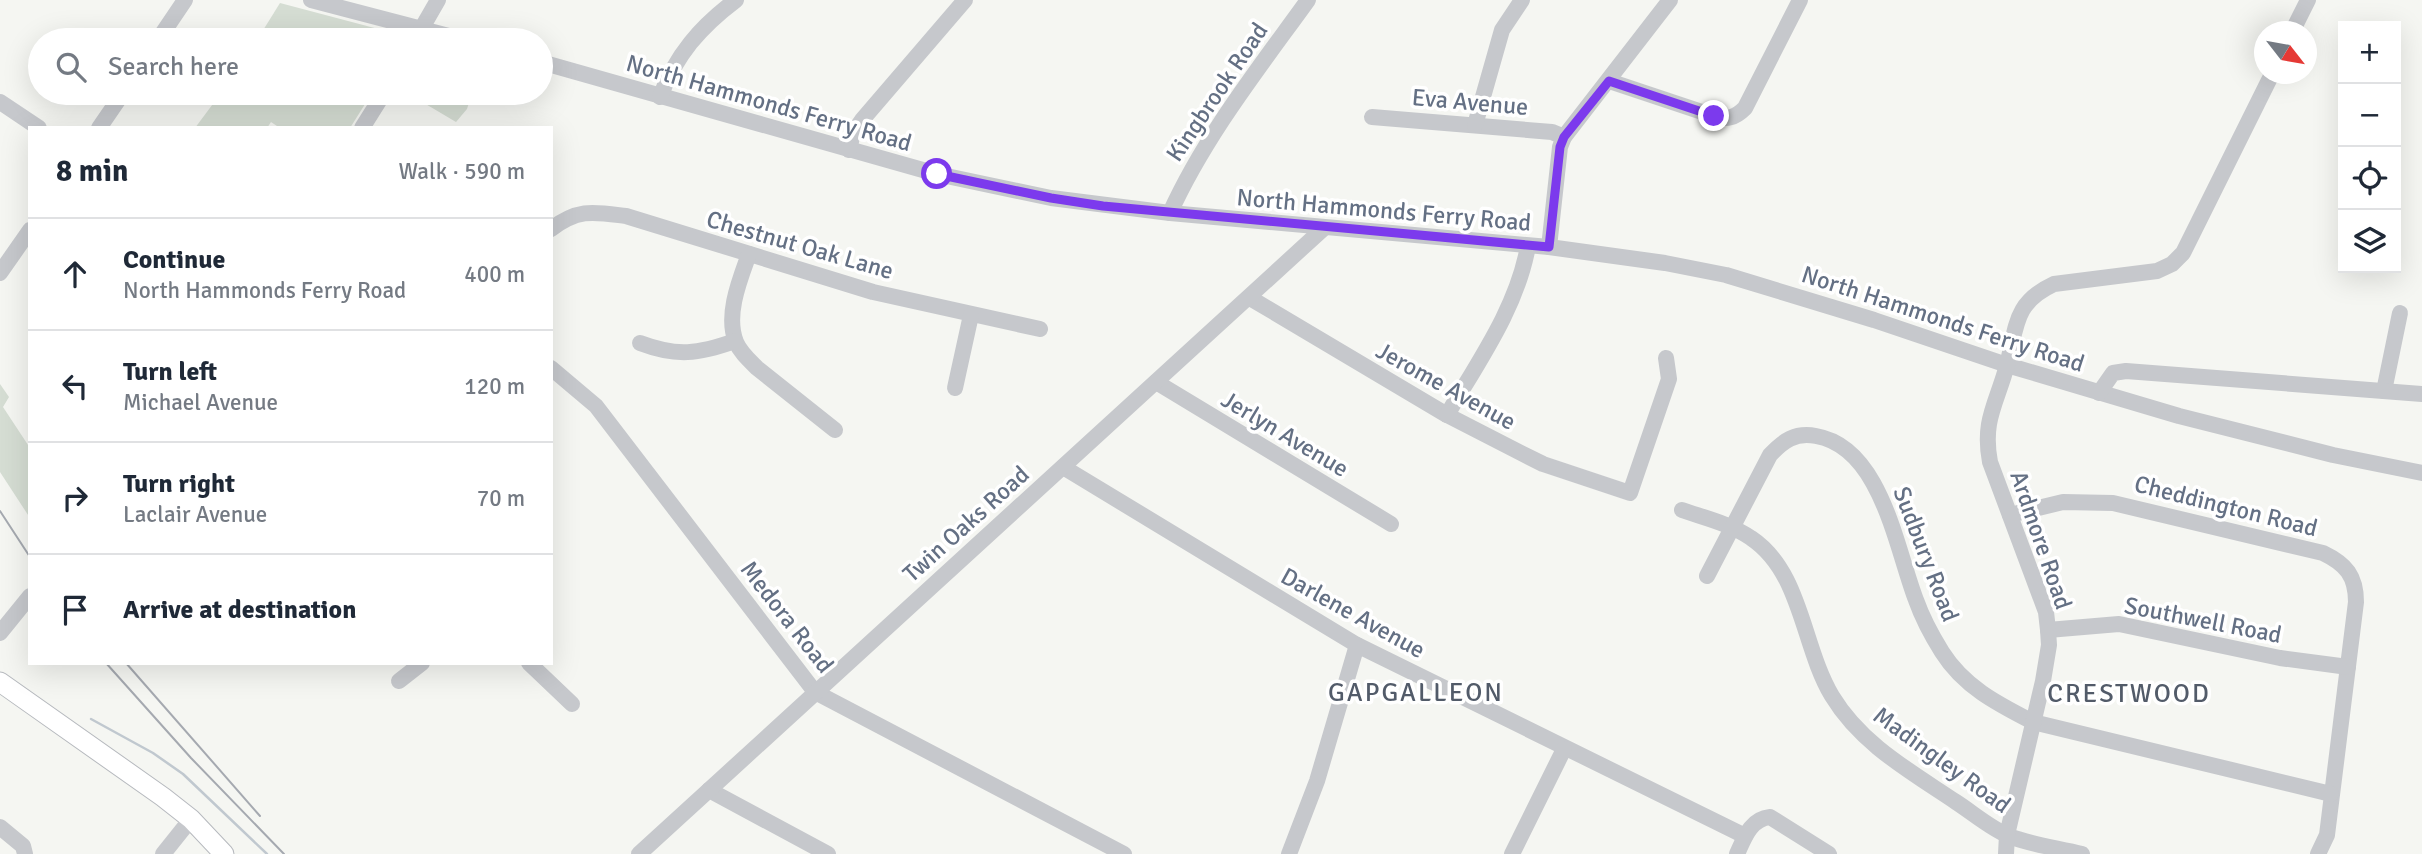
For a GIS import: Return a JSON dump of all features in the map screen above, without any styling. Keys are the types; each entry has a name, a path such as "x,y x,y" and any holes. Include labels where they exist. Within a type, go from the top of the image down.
{"main road":[{"path":"0,682 163,797 191,819 223,854"}],"street":[{"path":"166,28 185,0"},
{"path":"311,0 399,28"},
{"path":"422,28 438,0"},
{"path":"660,97 667,78 696,34 736,0"},
{"path":"849,150 853,133 862,120 965,0"},
{"name":"Kingbrook Road","path":"1170,213 1184,182 1238,97 1308,0"},
{"path":"1475,125 1502,30 1522,0"},
{"path":"1549,247 1560,147 1564,137 1670,0"},
{"path":"1609,81 1723,119 1732,118 1745,108 1800,0"},
{"path":"2298,21 2308,0"},
{"name":"North Hammonds Ferry Road","path":"553,66 937,174 1051,198 1170,213 1549,247 1626,256 1726,275 1874,320 2007,365 2179,416 2333,455 2422,473"},
{"name":"Ardmore Road","path":"2006,854 2007,835 2049,645 2046,612 1990,462 1987,438 1987,426 2007,365 2012,334 2020,314 2040,290 2063,282 2157,271 2172,264 2183,253 2267,84"},
{"path":"0,102 36,126"},
{"path":"100,126 115,105"},
{"path":"363,126 376,105"},
{"name":"Eva Avenue","path":"1372,117 1552,132 1564,137"},
{"name":"Chestnut Oak Lane","path":"553,228 575,216 594,211 626,216 873,292 1040,329"},
{"name":"Twin Oaks Road","path":"639,854 1324,228"},
{"path":"0,273 28,233"},
{"path":"1447,415 1507,311 1525,267 1528,246"},
{"path":"749,254 736,294 733,318 735,341 757,368 835,430"},
{"name":"Jerome Avenue","path":"1250,298 1447,415 1543,464 1630,493 1669,379 1666,358"},
{"path":"2384,391 2400,313"},
{"path":"956,388 971,315"},
{"path":"640,343 674,353 691,353 710,350 735,341"},
{"name":"Medora Road","path":"553,370 596,406 815,692 1124,854"},
{"path":"2099,393 2113,373 2126,371 2422,394"},
{"name":"Jerlyn Avenue","path":"1156,382 1391,524"},
{"name":"Sudbury Road","path":"1707,576 1770,455 1794,436 1809,434 1826,437 1852,452 1874,482 1916,601 1942,652 1964,680 1991,700 2033,722 2331,794"},
{"name":"Darlene Avenue","path":"1063,467 1357,645 1745,836"},
{"name":"Cheddington Road","path":"2010,515 2063,502 2113,503 2323,553 2332,557 2351,574 2356,586 2348,667 2327,835 2318,854"},
{"name":"Madingley Road","path":"1682,510 1733,528 1761,545 1782,572 1820,673 1849,719 1867,739 2007,835 2082,854"},
{"path":"0,633 28,598"},
{"name":"Southwell Road","path":"2048,630 2119,624 2280,658 2348,667"},
{"path":"1289,854 1317,781 1357,645"},
{"path":"399,681 419,665"},
{"path":"531,665 572,704"},
{"path":"1512,854 1564,749"},
{"path":"709,790 828,854"},
{"path":"1737,854 1745,836 1757,821 1770,817 1829,854"},
{"path":"163,854 191,819"},
{"path":"0,827 23,846 26,853"}],"shaded area":[{"path":"280,3 374,28 264,28"},
{"path":"212,105 364,105 351,126 277,126 271,122 268,126 196,126"},
{"path":"427,105 468,105 456,122"},
{"path":"0,384 9,397 3,407 28,445 28,515 0,472"}],"waterway":[{"path":"91,719 153,753 183,774 267,854"}],"tram line":[{"path":"0,511 28,554"},
{"path":"108,665 191,758 284,854"},
{"path":"128,665 260,816"}],"district":[{"name":"GAPGALLEON","path":"1416,692"},
{"name":"CRESTWOOD","path":"2129,693"}],"route":[{"path":"937,174 1103,206 1549,247 1560,147 1564,137 1609,81 1714,116"}]}
